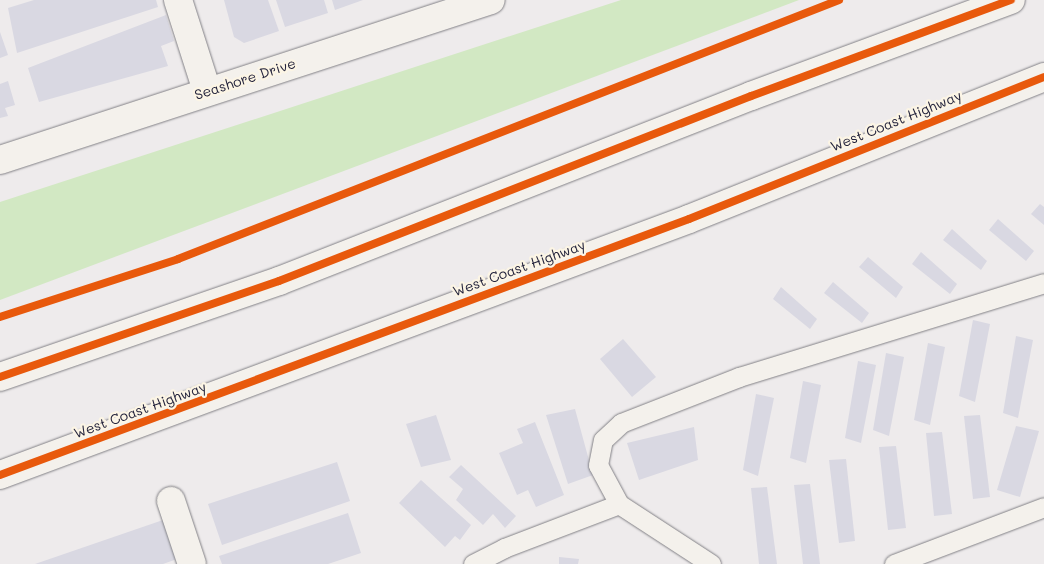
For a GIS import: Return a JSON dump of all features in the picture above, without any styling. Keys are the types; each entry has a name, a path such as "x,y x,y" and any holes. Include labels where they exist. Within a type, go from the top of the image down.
{"main road":[{"path":"178,0 207,91"},
{"name":"Seashore Drive","path":"0,160 207,91 492,0"},
{"path":"0,377 279,281 751,96 1011,0"},
{"name":"West Coast Highway","path":"0,475 688,219 1044,77"},
{"path":"171,501 192,564"}],"lane":[{"path":"711,564 619,504 598,465 604,440 620,423 739,377 1044,284"},
{"path":"473,564 504,548 619,504"},
{"path":"894,564 1044,508"}],"green space":[{"path":"621,0 799,0 0,300 0,202"}],"building":[{"path":"34,0 156,0 158,7 17,53 8,8"},
{"path":"224,0 268,0 279,31 244,43 234,37"},
{"path":"276,0 324,0 328,13 285,27"},
{"path":"332,0 363,0 335,10"},
{"path":"166,15 174,41 161,46 168,66 39,102 28,68"},
{"path":"0,32 8,55 0,58"},
{"path":"8,81 15,105 5,108 8,116 0,118 0,84"},
{"path":"1040,204 1044,207 1044,225 1031,214"},
{"path":"998,219 1034,251 1026,261 989,230"},
{"path":"952,229 987,261 981,270 943,240"},
{"path":"921,252 957,284 950,294 912,264"},
{"path":"868,257 903,287 896,298 859,267"},
{"path":"833,282 869,313 862,323 824,293"},
{"path":"781,287 817,319 810,329 773,299"},
{"path":"973,320 990,324 975,402 959,396"},
{"path":"1016,336 1033,340 1018,418 1003,413"},
{"path":"623,339 656,377 632,397 600,359"},
{"path":"928,343 945,347 930,425 914,420"},
{"path":"886,353 904,357 889,436 873,430"},
{"path":"858,361 876,365 861,443 845,438"},
{"path":"803,381 821,385 806,463 790,458"},
{"path":"756,394 774,398 758,476 743,470"},
{"path":"575,409 593,475 568,484 546,415"},
{"path":"436,415 451,460 421,467 406,424"},
{"path":"980,415 990,497 973,499 964,416"},
{"path":"535,422 564,495 536,507 528,490 517,495 499,453 523,443 517,429"},
{"path":"1016,426 1039,431 1020,497 997,490"},
{"path":"694,427 698,460 639,480 627,443"},
{"path":"942,432 952,514 934,516 926,433"},
{"path":"896,446 906,528 888,530 879,447"},
{"path":"846,459 855,541 839,543 829,460"},
{"path":"337,462 350,501 222,545 208,504"},
{"path":"461,465 516,516 505,528 493,514 483,525 456,500 463,489 449,477"},
{"path":"421,480 471,525 460,540 455,536 445,547 399,503"},
{"path":"810,484 820,564 803,564 794,485"},
{"path":"767,487 777,564 759,564 751,488"},
{"path":"348,513 361,553 328,564 222,564 219,556"},
{"path":"163,520 177,559 163,564 35,564"},
{"path":"559,557 579,559 578,564 559,564"}],"cycle path":[{"path":"0,317 178,259 839,0"},
{"path":"0,377 279,281 751,96 1011,0"},
{"path":"0,475 689,219 1044,77"}]}
